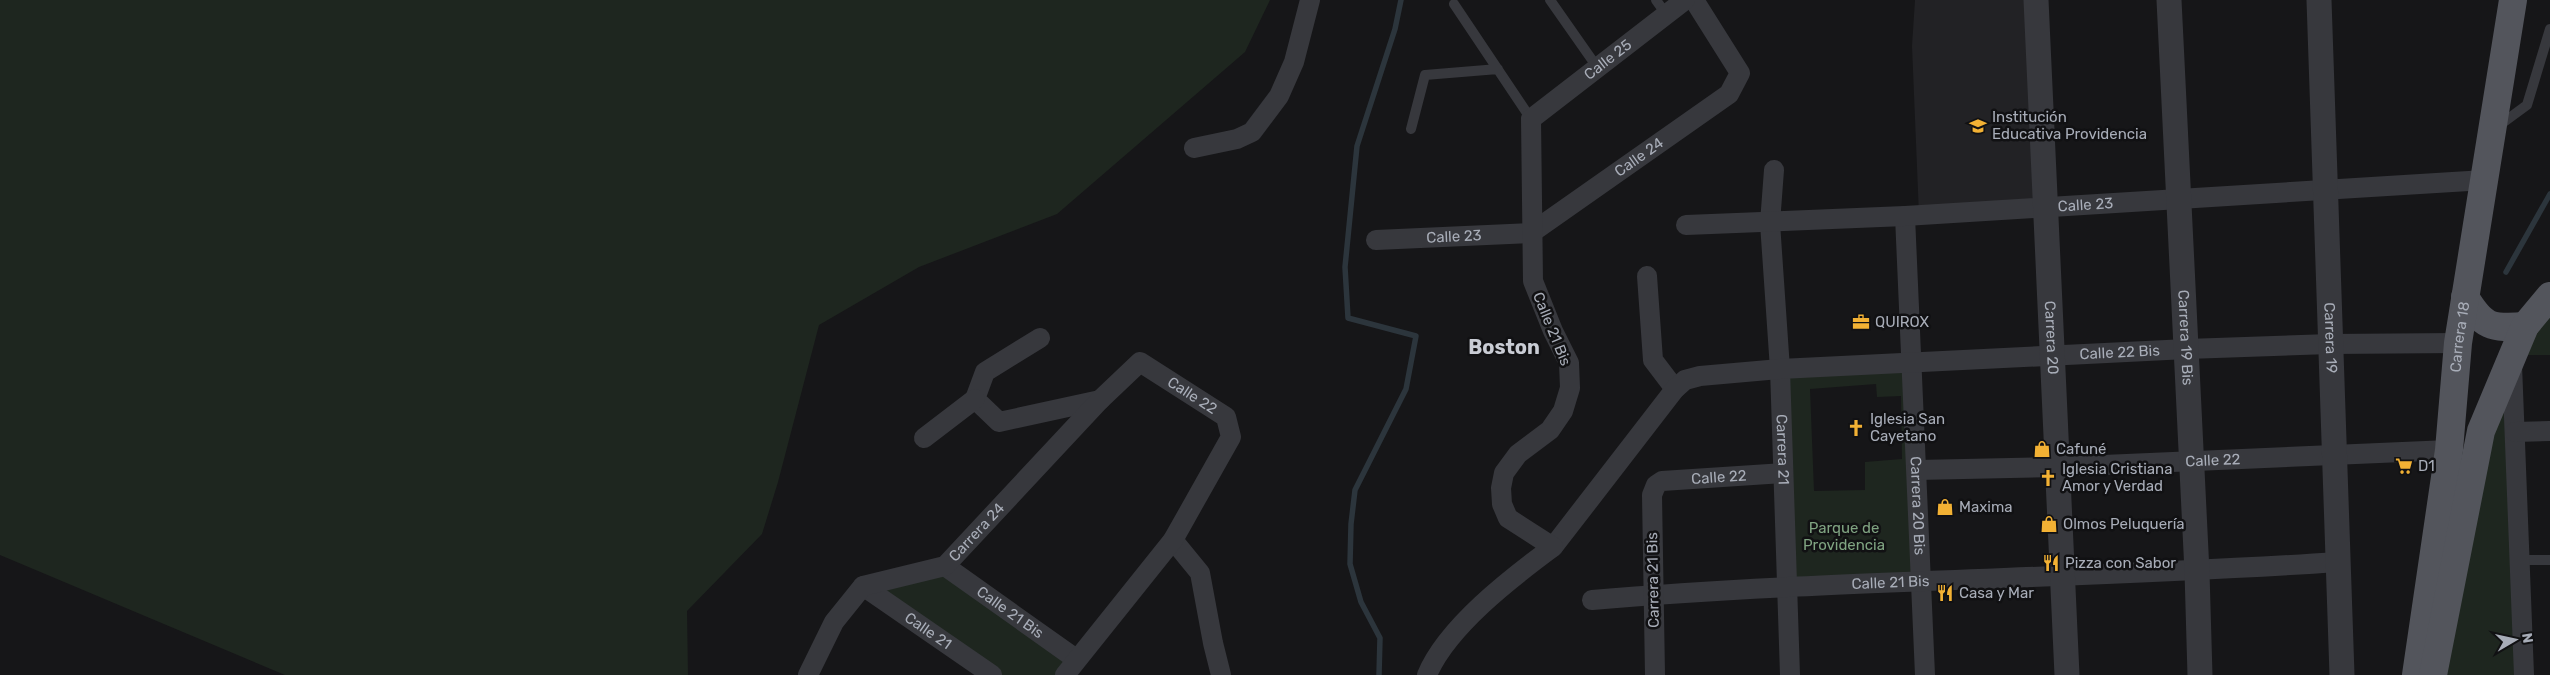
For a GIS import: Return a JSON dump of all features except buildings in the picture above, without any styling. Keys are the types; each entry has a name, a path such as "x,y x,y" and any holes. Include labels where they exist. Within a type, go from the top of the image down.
{"main road":[{"name":"Carrera 18","path":"2416,675 2450,450 2458,343 2513,0"},
{"path":"2433,675 2481,431 2511,354 2525,326 2550,296"},
{"path":"2465,297 2474,312 2487,325 2503,328 2525,326"}],"street":[{"path":"1194,148 1237,139 1252,132 1279,96 1294,62 1310,0"},
{"name":"Calle 25","path":"1531,119 1597,68 1661,7 1685,0"},
{"name":"Calle 24","path":"1531,234 1729,94 1740,73 1694,0"},
{"name":"Carrera 20","path":"2036,0 2067,675"},
{"name":"Carrera 19 Bis","path":"2169,0 2198,572 2200,675"},
{"name":"Carrera 19","path":"2319,0 2324,191 2342,675"},
{"name":"Calle 21 Bis","path":"1531,119 1533,281 1553,331 1569,363 1570,388 1563,411 1550,430 1518,454 1504,473 1501,488 1502,504 1508,518 1553,547"},
{"name":"Carrera 21","path":"1774,170 1770,223 1780,369 1789,585 1790,675"},
{"name":"Calle 23","path":"1686,225 1905,216 2484,180"},
{"name":"Carrera 20 Bis","path":"1905,216 1913,363 1925,675"},
{"name":"Calle 23","path":"1376,240 1531,234"},
{"path":"1427,675 1454,633 1505,583 1553,547 1675,389 1653,360 1647,276"},
{"path":"924,438 975,399 985,372 1040,338"},
{"name":"Calle 22 Bis","path":"1675,389 1685,380 1700,376 1780,369 2187,349 2330,344 2458,343"},
{"path":"2511,354 2524,675"},
{"name":"Calle 22","path":"1140,362 1226,417 1231,437 1173,540"},
{"name":"Carrera 24","path":"863,586 945,566 1100,400 1140,362"},
{"path":"975,399 999,422 1100,400"},
{"path":"2515,432 2550,431"},
{"name":"Calle 22","path":"1917,470 2057,467 2450,450"},
{"name":"Calle 22","path":"1656,485 1662,482 1783,473"},
{"name":"Carrera 21 Bis","path":"1655,675 1652,595 1652,495 1656,485"},
{"path":"1071,667 1173,540 1200,573 1212,643 1221,675"},
{"name":"Calle 21 Bis","path":"1592,600 1789,585 1922,579 2062,577 2198,572 2338,562"},
{"name":"Calle 21 Bis","path":"945,566 1071,667"},
{"path":"808,675 834,622 863,586"},
{"name":"Calle 21","path":"863,586 992,675"}],"lane":[{"path":"1550,0 1597,68"},
{"path":"1455,1 1531,119"},
{"path":"2492,130 2527,105 2550,29"},
{"path":"1411,129 1425,75 1498,69"},
{"path":"2519,560 2550,560"}],"shaded area":[{"name":"Institución Educativa Providencia","path":"1915,0 2036,0 2045,206 1919,215 1912,46"}],"green space":[{"path":"0,0 1270,0 1245,52 1057,214 919,267 819,325 778,482 762,534 687,611 688,675 285,675 0,555"},
{"path":"2550,296 2550,355 2513,355 2525,326"},
{"path":"2511,359 2524,675 2433,675 2481,431"},
{"name":"Parque de Providencia","path":"1913,363 1922,579 1789,585 1780,369","holes":["1876,384 1877,397 1901,396 1902,459 1865,462 1865,490 1814,491 1810,389"]},
{"path":"945,566 1076,659 1065,675 992,675 863,586"}],"waterway":[{"path":"1379,675 1380,638 1361,602 1350,564 1351,524 1355,490 1406,389 1416,336 1348,318 1345,267 1357,146 1395,29 1401,0"},
{"path":"2506,272 2550,194"}],"place":[{"name":"Institución Educativa Providencia","path":"1978,126"},
{"name":"QUIROX","path":"1861,322"},
{"name":"Iglesia San Cayetano","path":"1856,428"},
{"name":"Cafuné","path":"2042,449"},
{"name":"D1","path":"2404,466"},
{"name":"Iglesia Cristiana Amor y Verdad","path":"2048,478"},
{"name":"Maxima","path":"1945,507"},
{"name":"Olmos Peluquería","path":"2049,524"},
{"name":"Pizza con Sabor","path":"2051,563"},
{"name":"Casa y Mar","path":"1945,593"}],"district":[{"name":"Boston","path":"1504,347"}]}
